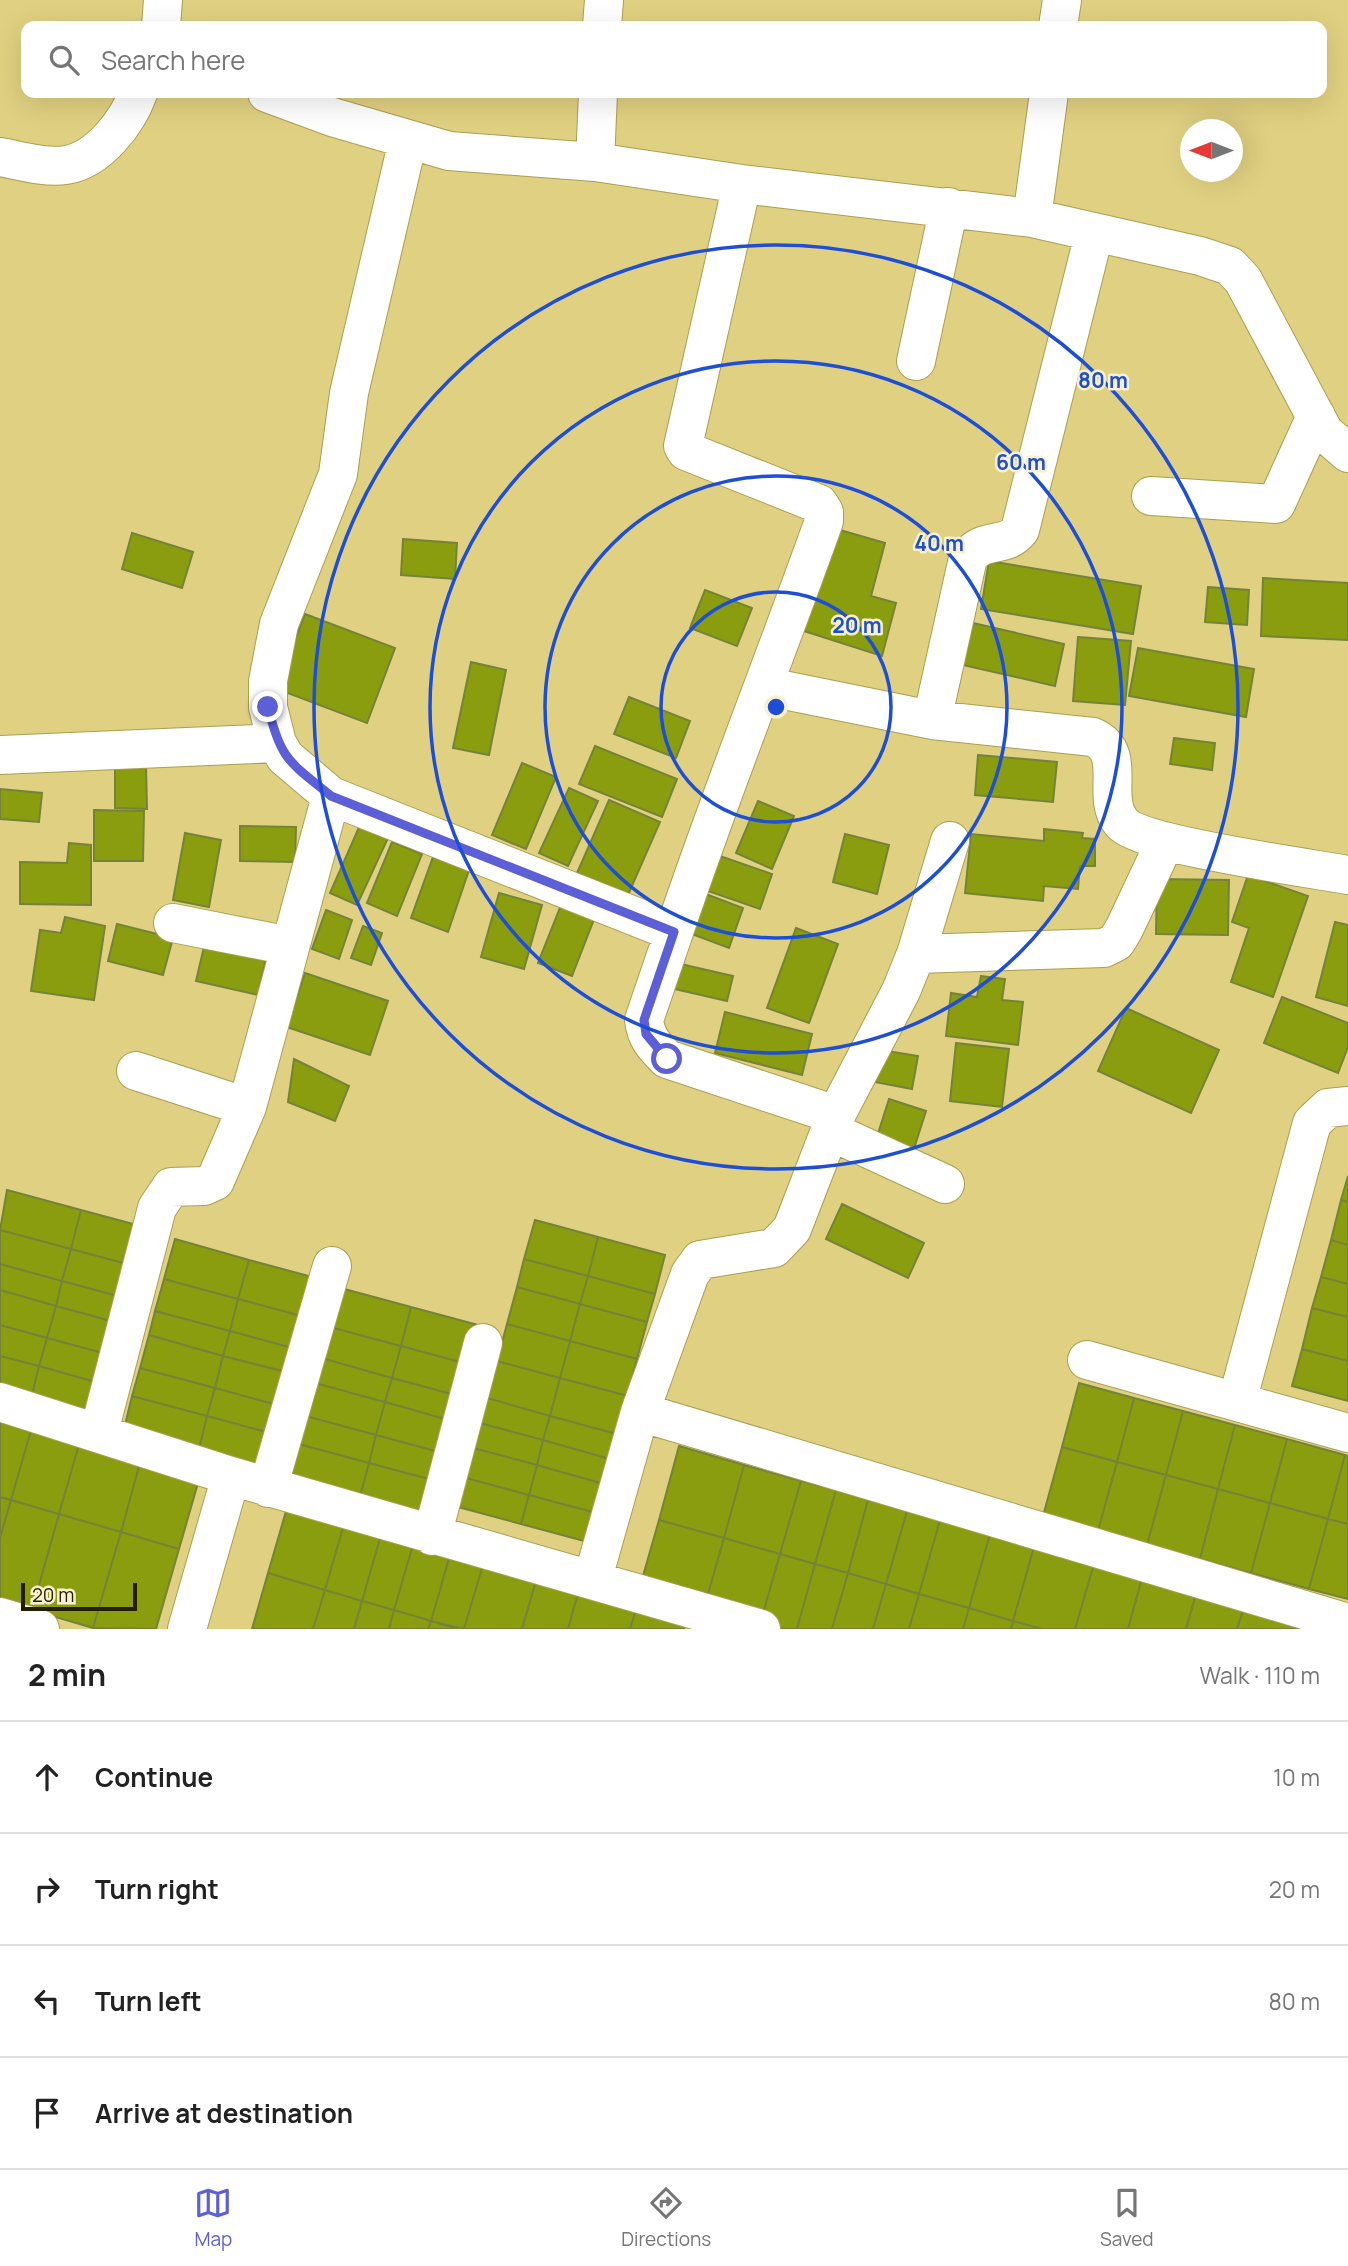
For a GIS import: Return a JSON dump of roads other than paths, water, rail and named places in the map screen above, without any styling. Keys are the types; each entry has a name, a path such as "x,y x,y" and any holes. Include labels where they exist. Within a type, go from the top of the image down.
{"street":[{"path":"161,21 163,0"},
{"path":"602,21 604,0"},
{"path":"1059,21 1062,0"},
{"path":"0,157 43,165 69,165 93,151 121,128 136,98"},
{"path":"281,98 332,117 449,151 594,162 742,184 1032,218 1199,256 1230,266 1243,280 1324,432 1348,453"},
{"path":"594,162 598,98"},
{"path":"1032,218 1048,98"},
{"path":"408,140 349,393 338,474 279,624 268,681 268,707 277,743 285,757 331,796 674,932"},
{"path":"742,184 683,446 686,451 819,504 824,512 824,521 718,802 644,1020 646,1034 667,1059 833,1123 945,1184"},
{"path":"916,361 949,207"},
{"path":"932,720 968,558 975,548 1004,542 1020,530 1094,234"},
{"path":"1151,496 1276,504 1316,416"},
{"path":"764,686 932,720 1079,735 1101,741 1113,761 1112,796 1121,823 1133,833 1165,842 1348,875"},
{"path":"0,755 277,743"},
{"path":"99,1432 157,1208 171,1187 204,1186 215,1181 247,1107 331,796"},
{"path":"593,1578 640,1412 690,1274 700,1260 761,1251 781,1242 792,1229 833,1123 901,991 916,954 950,841"},
{"path":"916,954 1104,948 1116,942 1124,929 1165,842"},
{"path":"173,923 290,946"},
{"path":"136,1071 247,1107"},
{"path":"1237,1402 1312,1123 1328,1108 1348,1106"},
{"path":"268,1488 332,1266"},
{"path":"432,1536 483,1343"},
{"path":"1087,1360 1348,1433"},
{"path":"0,1402 268,1488 432,1536 593,1578 761,1629"},
{"path":"640,1412 1348,1623"},
{"path":"187,1629 231,1476"},
{"path":"0,1617 40,1629"}]}
